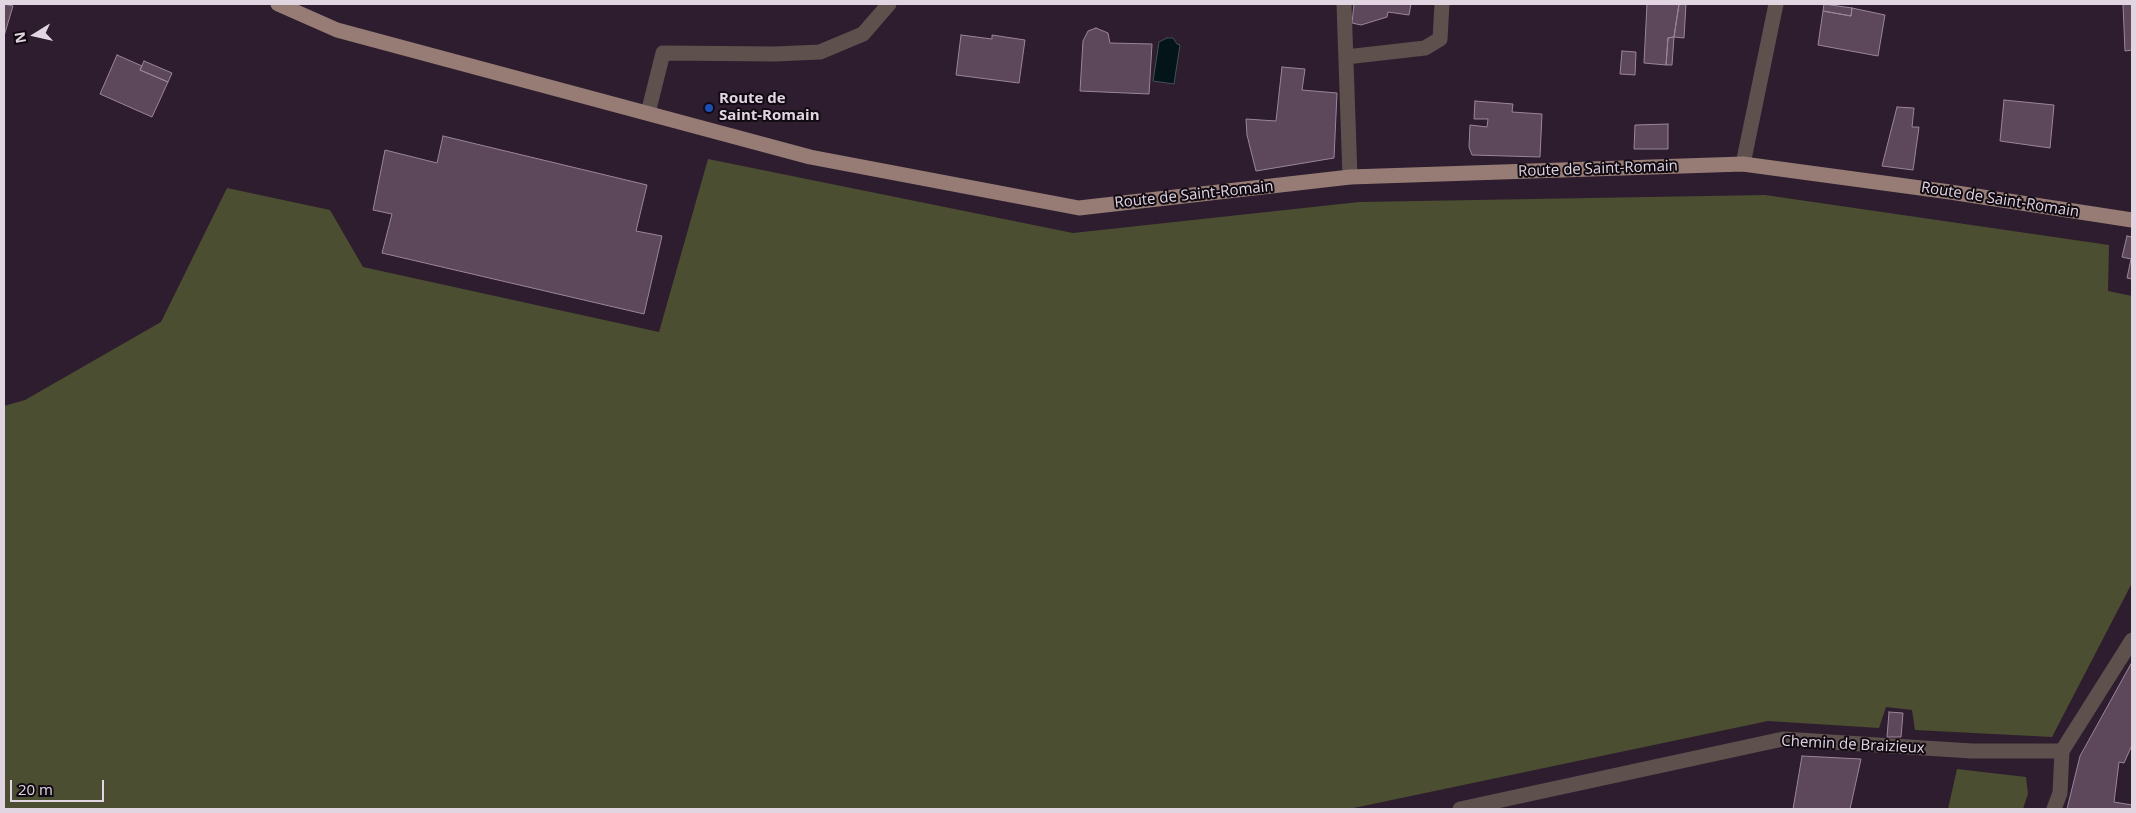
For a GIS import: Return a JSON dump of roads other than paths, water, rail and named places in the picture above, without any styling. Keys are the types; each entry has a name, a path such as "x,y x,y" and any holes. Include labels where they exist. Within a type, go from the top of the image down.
{"main road":[{"name":"Route de Saint-Romain","path":"278,4 337,30 810,157 1079,208 1350,177 1743,164 1950,192 2132,220"}],"street":[{"path":"648,113 663,53 775,54 820,52 863,34 889,4"},
{"path":"1344,4 1350,177"},
{"path":"1346,57 1425,48 1440,39 1442,4"},
{"path":"1743,164 1776,4"},
{"path":"2054,809 2060,793 2062,751 2132,640"},
{"name":"Chemin de Braizieux","path":"1460,809 1783,739 1972,752 2062,751"}],"place":[{"name":"Route de Saint-Romain","path":"709,108"}]}
